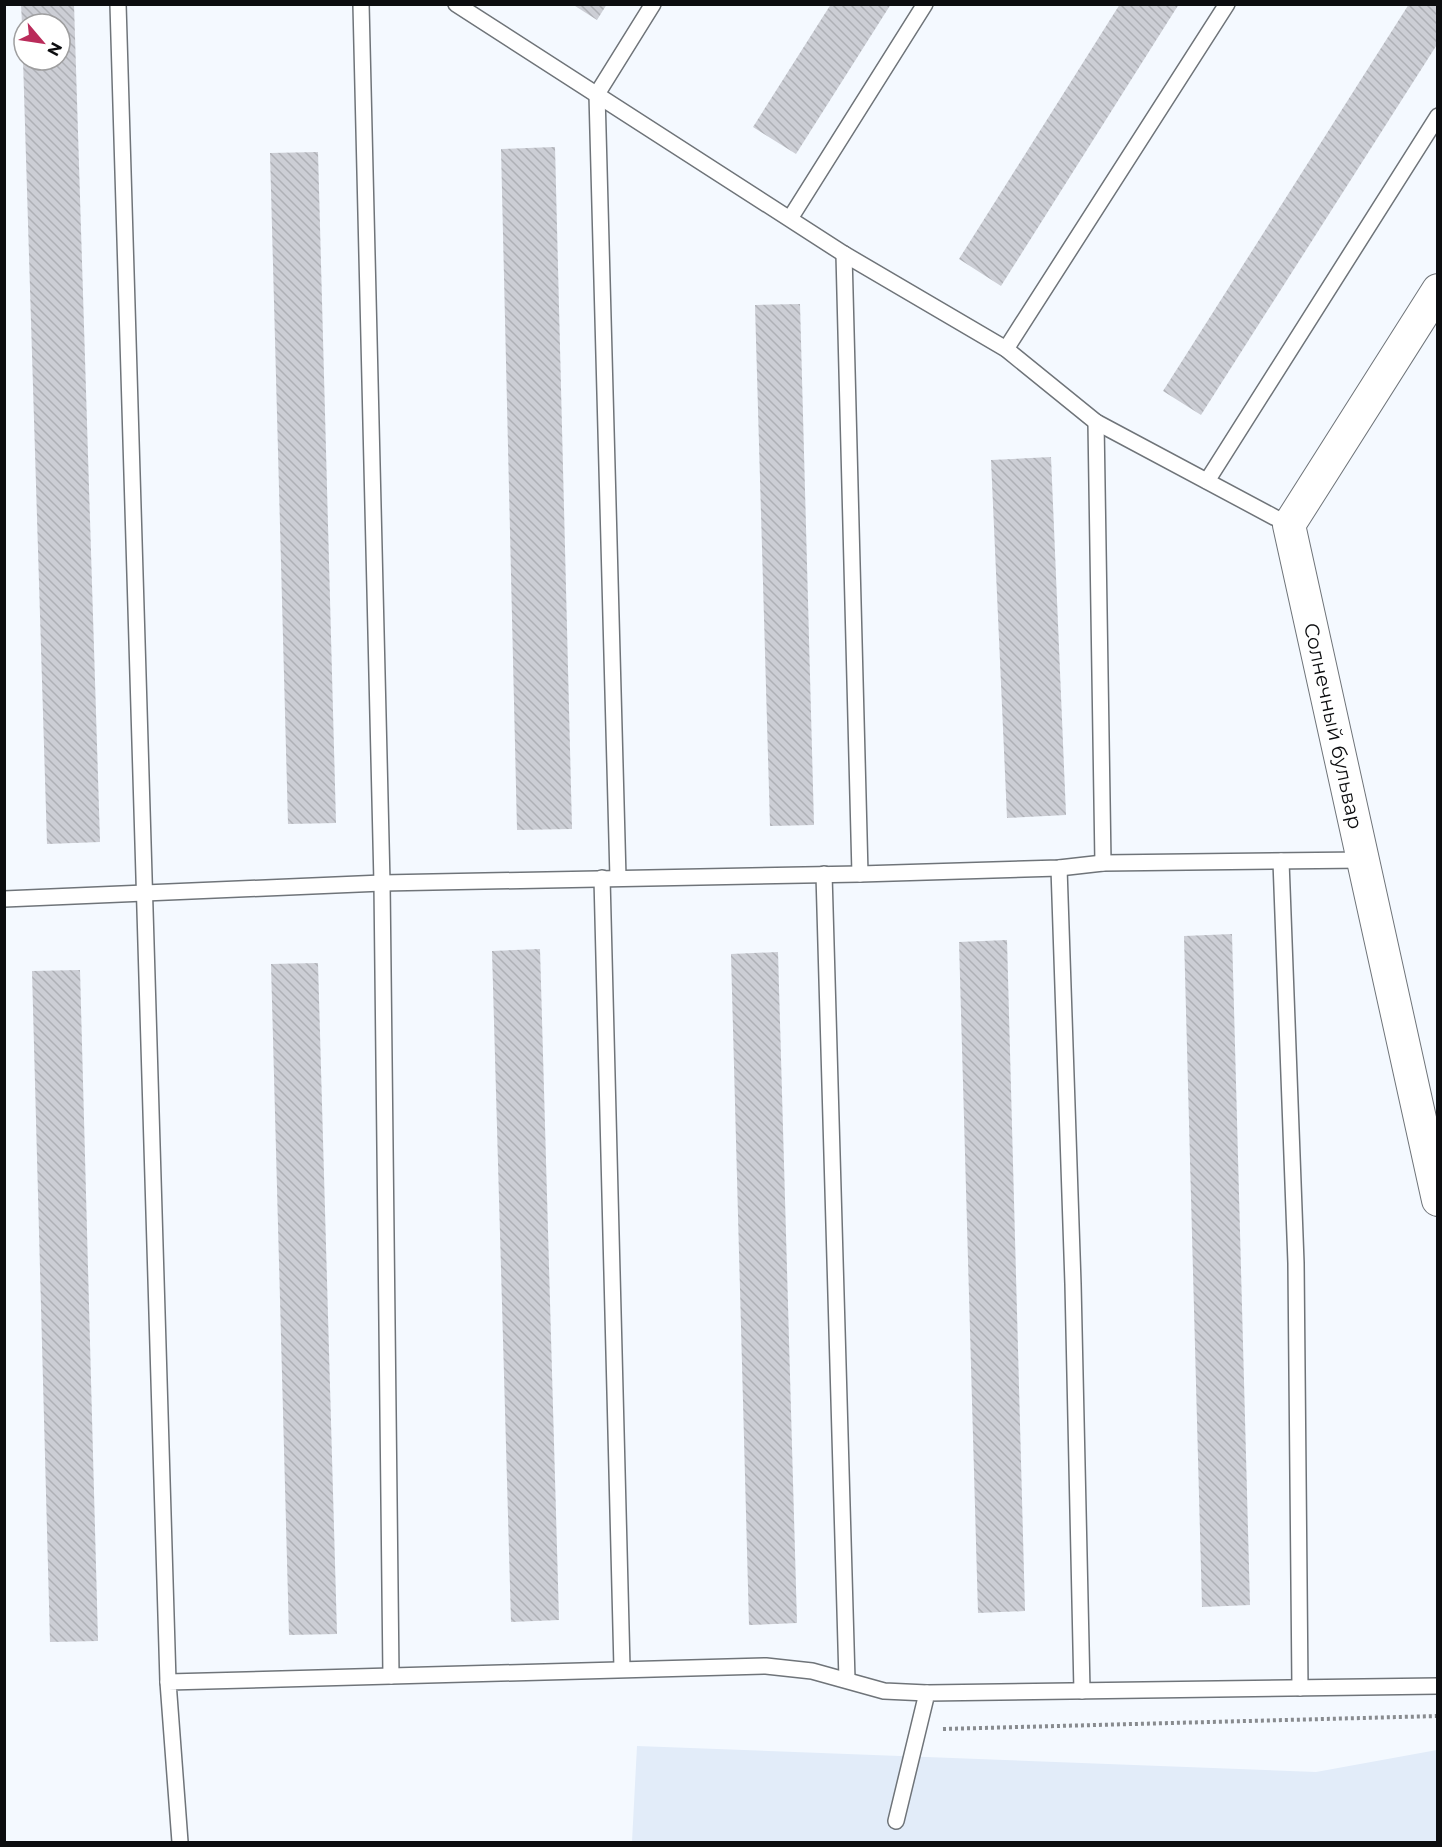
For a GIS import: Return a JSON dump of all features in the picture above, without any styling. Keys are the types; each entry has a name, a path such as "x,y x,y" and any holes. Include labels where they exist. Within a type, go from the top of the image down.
{"street":[{"path":"1289,525 1437,290"},
{"name":"Солнечный бульвар","path":"1289,525 1437,1200"}],"lane":[{"path":"118,4 168,1682 180,1842"},
{"path":"361,4 382,883 391,1676"},
{"path":"456,4 844,254 1006,349 1096,422 1289,525"},
{"path":"622,1668 597,94 653,4"},
{"path":"791,218 926,4"},
{"path":"1006,349 1227,4"},
{"path":"1207,481 1437,116"},
{"path":"844,254 860,874"},
{"path":"1096,422 1103,863"},
{"path":"4,899 382,883 860,874 1059,868 1103,863 1364,860"},
{"path":"1281,861 1296,1263 1300,1688"},
{"path":"1059,868 1073,1284 1082,1691"},
{"path":"824,874 847,1680"},
{"path":"168,1682 622,1668 766,1666 812,1671 884,1691 927,1693 1437,1686"},
{"path":"896,1821 927,1693"}],"path":[{"path":"919,1730 1437,1716"}],"shaded area":[{"path":"637,1746 1316,1772 1437,1750 1437,1842 632,1842"}],"building":[{"path":"21,4 74,4 100,842 47,844 23,72 72,72 72,12 21,12"},
{"path":"572,4 607,4 597,20"},
{"path":"831,4 891,4 796,154 753,127"},
{"path":"1120,4 1179,4 1001,286 959,259"},
{"path":"1409,4 1438,4 1438,43 1201,415 1163,391"},
{"path":"555,147 572,829 517,830 501,149"},
{"path":"318,152 336,823 288,824 270,153"},
{"path":"800,304 814,825 770,826 755,305"},
{"path":"1051,457 1066,815 1007,818 991,460"},
{"path":"1232,934 1250,1605 1202,1607 1184,936"},
{"path":"1007,940 1025,1611 978,1613 959,942"},
{"path":"540,949 559,1620 511,1622 492,951"},
{"path":"778,952 797,1623 749,1625 731,954"},
{"path":"318,963 337,1634 289,1635 271,964"},
{"path":"80,970 98,1641 50,1642 32,971"}]}
